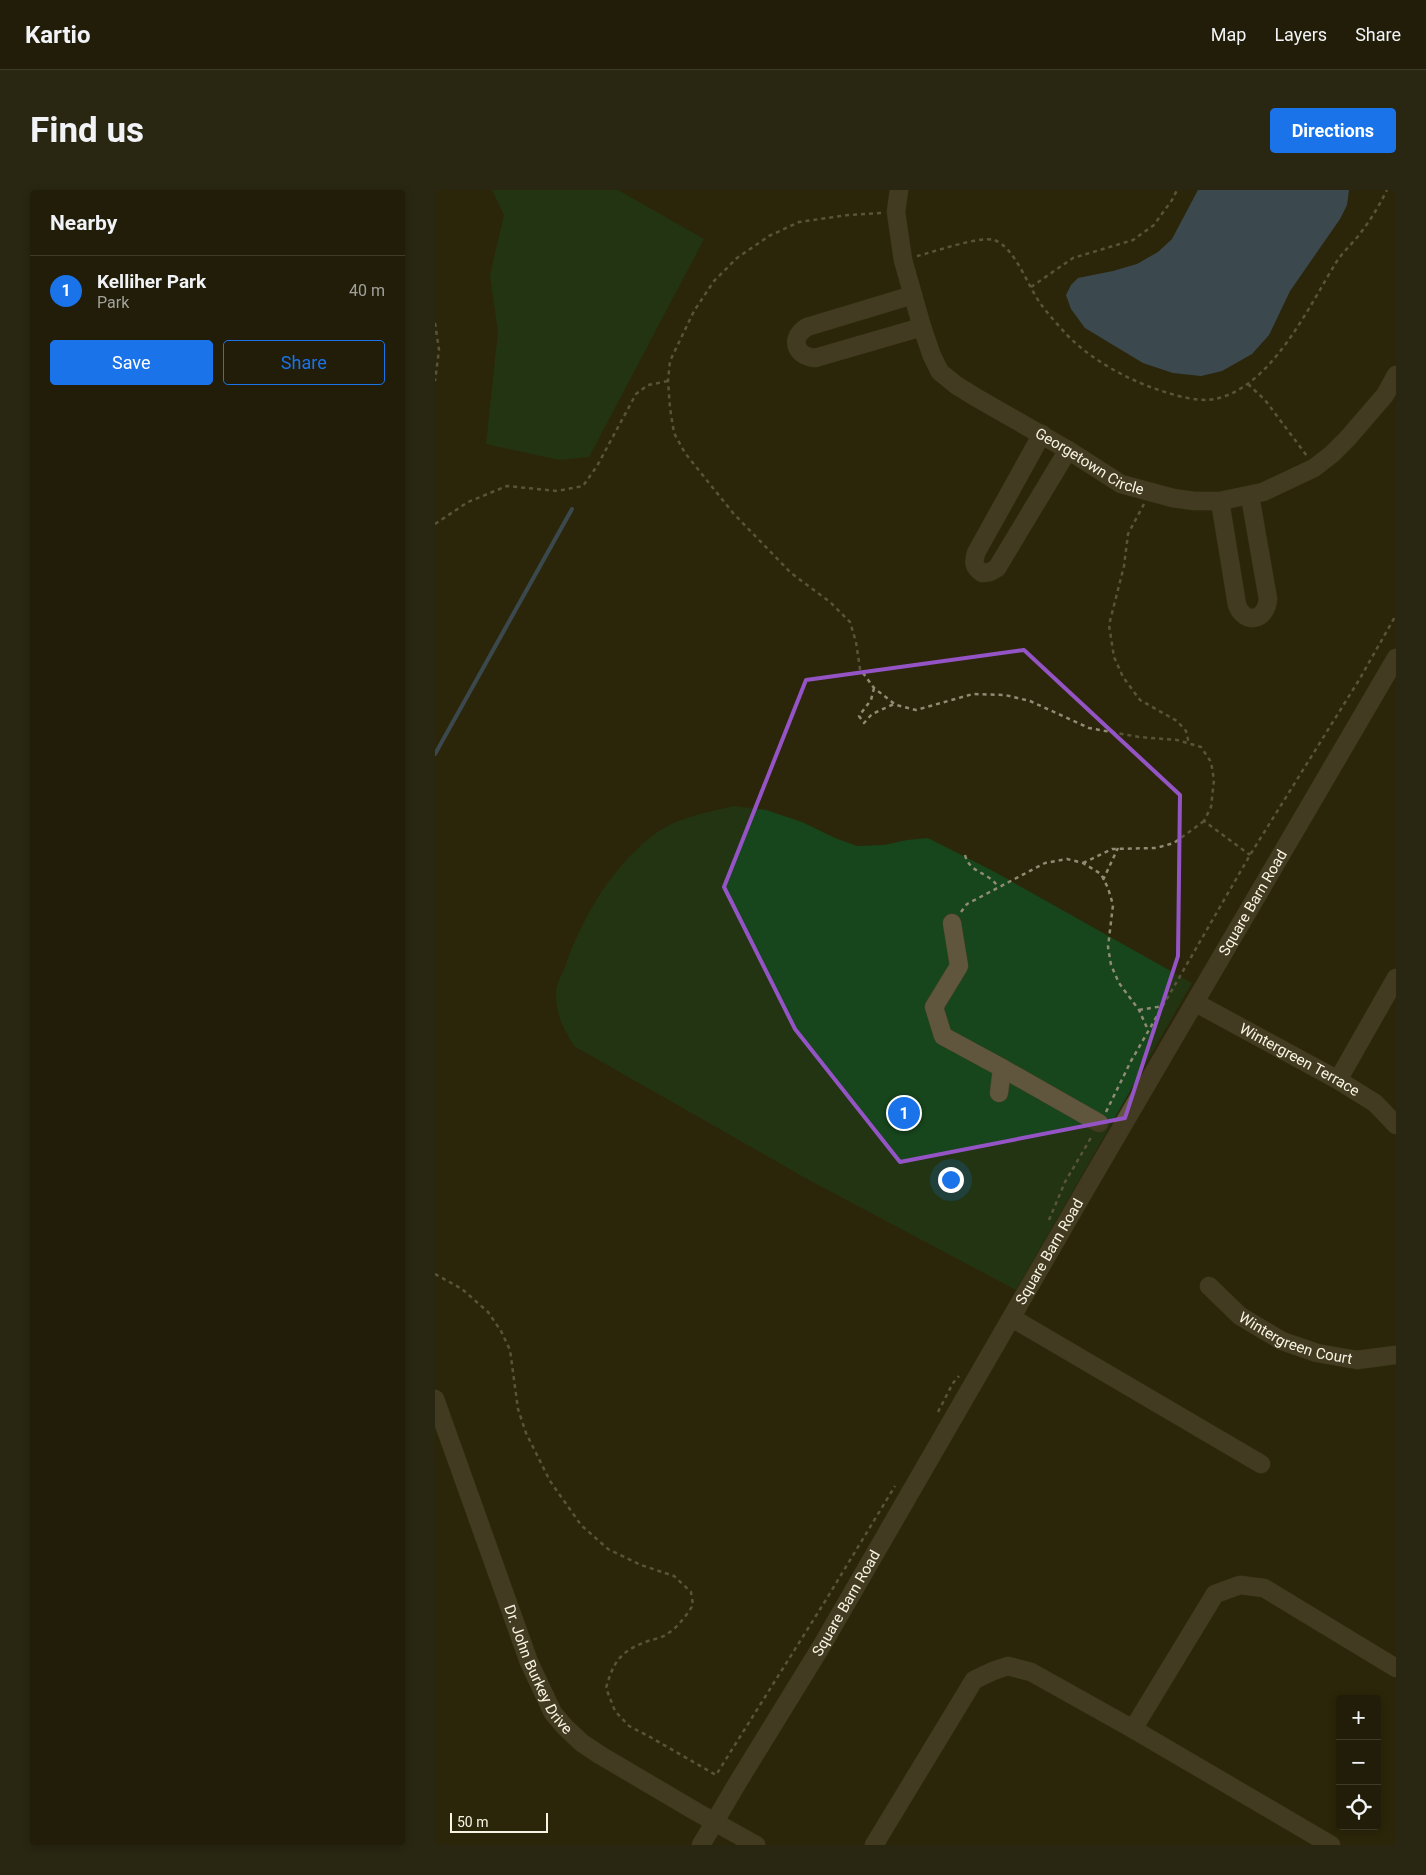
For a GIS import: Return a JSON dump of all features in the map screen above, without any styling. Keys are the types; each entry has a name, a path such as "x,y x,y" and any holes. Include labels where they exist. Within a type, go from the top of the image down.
{"street":[{"name":"Georgetown Circle","path":"899,190 896,212 903,260 922,327 939,372 977,398 1042,434 1121,484 1173,498 1194,501 1220,501 1263,492 1314,468 1332,454 1385,395 1396,375"},
{"path":"913,295 807,327 799,332 796,338 797,344 800,352 805,357 815,358 922,327"},
{"path":"1042,434 975,553 973,561 976,568 982,573 990,572 997,568 1068,450"},
{"path":"1220,501 1237,605 1239,611 1244,616 1257,617 1263,615 1267,608 1268,599 1250,496"},
{"name":"Square Barn Road","path":"701,1845 821,1647 1396,658"},
{"path":"952,923 959,966 934,1007 943,1036 1099,1123"},
{"path":"1338,1080 1396,978"},
{"name":"Wintergreen Terrace","path":"1196,1002 1338,1080 1375,1103 1396,1125"},
{"path":"999,1093 1002,1068"},
{"name":"Wintergreen Court","path":"1209,1286 1240,1316 1282,1341 1317,1353 1357,1360 1396,1355"},
{"path":"1012,1318 1261,1464"},
{"name":"Dr. John Burkey Drive","path":"435,1399 529,1662 553,1713 582,1743 600,1755 756,1845"},
{"path":"1133,1729 1215,1594 1240,1585 1264,1588 1396,1668"},
{"path":"874,1845 974,1680 1008,1666 1031,1672 1133,1729 1331,1845"}],"path":[{"path":"1031,287 1073,258 1133,240 1155,225 1177,190"},
{"path":"903,260 983,239 995,241 1010,252 1040,303 1067,335 1093,358 1131,380 1175,396 1214,399 1238,392 1261,372 1281,349 1338,260 1361,233 1378,208 1387,190"},
{"path":"896,212 849,215 799,222 769,236 737,258 714,281 694,311 670,361 667,381 675,433 685,453 733,513 791,572 831,602 850,622 856,642 860,668 874,688 894,704 916,710 973,694 1005,695 1031,701 1089,728 1139,737 1177,740 1201,748 1211,762 1214,780 1211,807 1204,821 1175,843 1155,848 1112,849 1083,863"},
{"path":"435,323 437,354 435,381"},
{"path":"435,524 468,502 507,486 557,490 583,486 597,466 636,394 648,385 667,381"},
{"path":"1248,384 1265,400 1314,468"},
{"path":"1151,492 1128,534 1124,566 1109,625 1114,657 1123,677 1140,700 1177,721 1186,731 1189,744"},
{"path":"1046,1226 1065,1182 1114,1100 1124,1074 1251,855 1359,680 1396,615"},
{"path":"874,688 871,700 859,716 864,723 872,714 894,704"},
{"path":"1204,821 1251,855"},
{"path":"1103,880 1118,848"},
{"path":"965,855 967,863 972,868 990,877 998,888"},
{"path":"952,923 967,904 1045,863 1067,859 1083,863 1101,874 1113,905 1108,947 1111,965 1119,983 1139,1010 1149,1031"},
{"path":"1139,1010 1163,1006"},
{"path":"435,1274 462,1289 488,1312 501,1331 509,1350 518,1409 526,1433 550,1482 581,1525 608,1549 641,1565 674,1576 691,1592 693,1605 683,1621 666,1635 636,1646 620,1656 612,1668 605,1688 615,1711 629,1726 716,1775 825,1603 899,1479"},
{"path":"937,1414 953,1383 959,1376"}],"highlighted area":[{"path":"1024,650 1180,795 1178,956 1125,1118 900,1162 795,1029 724,887 806,680"}],"green space":[{"path":"492,190 618,190 704,239 589,457 559,460 486,444 498,332 490,275 504,215"},
{"path":"734,806 766,810 802,822 857,846 884,845 928,838 993,871 1192,983 1016,1290 809,1180 574,1046 563,1027 559,1015 556,990 582,926 602,891 628,859 659,831 685,819"}],"water":[{"path":"1198,190 1349,190 1347,205 1340,219 1290,291 1269,335 1252,354 1222,371 1201,376 1173,373 1143,363 1085,328 1071,309 1066,295 1071,285 1078,278 1137,264 1158,252 1172,239"}],"waterway":[{"path":"435,754 572,509"}],"place":[{"name":"Kelliher Park","path":"904,1113"}]}
